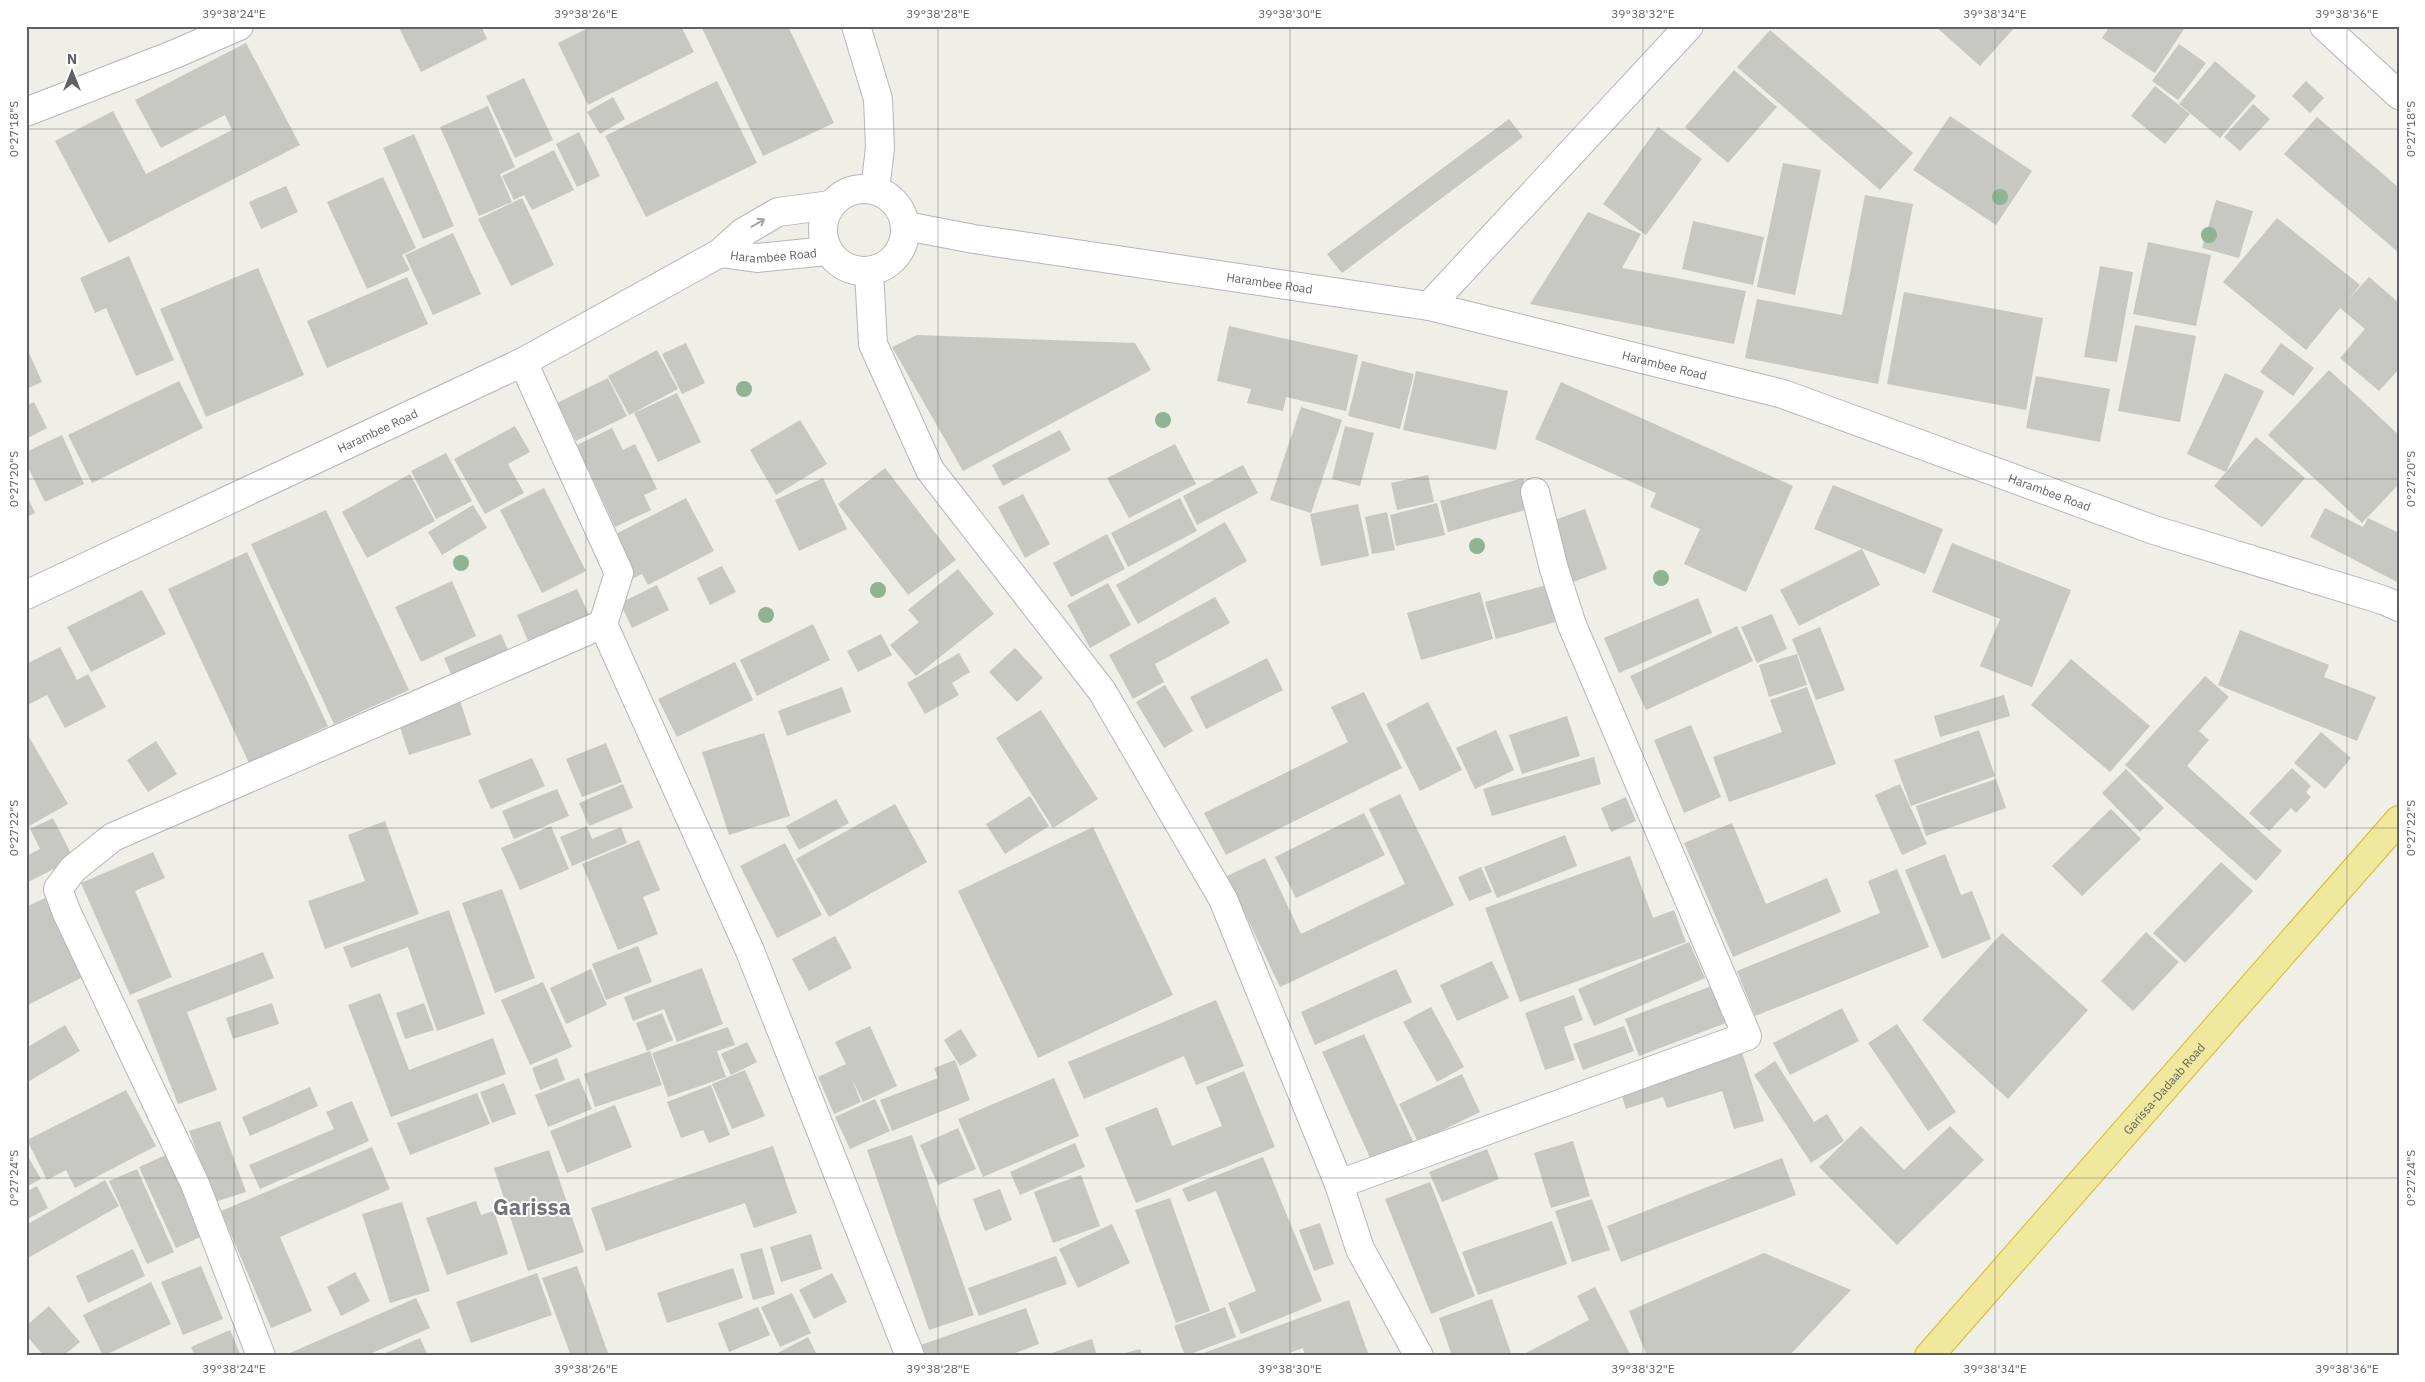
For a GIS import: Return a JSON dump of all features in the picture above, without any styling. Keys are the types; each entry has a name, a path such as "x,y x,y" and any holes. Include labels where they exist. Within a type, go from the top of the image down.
{"highway":[{"name":"Garissa-Dadaab Road","path":"1929,1356 2399,820"}],"street":[{"path":"26,112 175,54 239,26"},
{"path":"856,26 878,99 880,148 875,190"},
{"path":"1429,306 1689,26"},
{"path":"2324,26 2399,95"},
{"path":"859,189 875,190 890,197 901,210 906,226 904,241 897,256 885,266 869,272 852,271 838,263 827,251 822,236 823,219 831,205 843,194 859,189"},
{"name":"Harambee Road","path":"26,595 523,362 720,253 742,232 778,212 831,205"},
{"name":"Harambee Road","path":"906,226 974,239 1429,306 1783,394 2154,530 2383,600 2399,607"},
{"name":"Harambee Road","path":"720,253 757,258 827,251"},
{"path":"869,272 873,344 930,470 1102,691 1223,899 1339,1184 1360,1249 1419,1356"},
{"path":"523,362 619,573 603,624 750,951 910,1356"},
{"path":"1339,1184 1746,1036 1572,625 1554,569 1535,492"},
{"path":"261,1356 195,1184 66,912 58,890 73,869 113,836 603,624"}],"building":[{"path":"398,26 481,26 487,39 421,72"},
{"path":"592,26 681,26 694,52 588,105 558,43"},
{"path":"701,26 788,26 834,123 763,156"},
{"path":"1935,26 2016,26 1980,66"},
{"path":"2110,26 2186,26 2155,73 2102,38"},
{"path":"1770,30 1913,153 1880,190 1737,67"},
{"path":"246,43 300,145 109,243 55,141 113,111 146,174 232,130 225,115 161,148 135,100"},
{"path":"2179,44 2206,63 2178,100 2152,81"},
{"path":"2215,61 2256,96 2220,138 2179,104"},
{"path":"1734,70 1777,107 1728,163 1685,127"},
{"path":"524,78 553,140 515,158 486,96"},
{"path":"717,81 757,163 646,217 605,136"},
{"path":"2306,81 2324,98 2310,113 2292,96"},
{"path":"2155,86 2190,114 2165,144 2131,116"},
{"path":"613,97 625,119 600,134 587,112"},
{"path":"2253,104 2270,119 2240,151 2224,137"},
{"path":"488,106 515,167 500,174 512,202 479,216 440,127"},
{"path":"1950,116 2032,171 1996,225 1913,170"},
{"path":"2317,117 2399,188 2399,253 2284,154"},
{"path":"1509,119 1523,137 1342,273 1327,254"},
{"path":"1658,127 1702,159 1646,235 1603,204"},
{"path":"579,132 600,176 577,187 556,144"},
{"path":"414,134 454,226 423,239 383,148"},
{"path":"554,150 574,190 532,210 524,195 514,200 502,176"},
{"path":"1783,163 1821,170 1795,295 1757,287"},
{"path":"383,177 416,248 402,255 410,270 367,289 327,202"},
{"path":"286,186 298,212 261,229 249,202"},
{"path":"1865,195 1913,204 1878,384 1745,358 1757,299 1842,315"},
{"path":"522,198 554,265 511,286 478,219"},
{"path":"2216,200 2253,211 2239,258 2202,248"},
{"path":"1588,212 1641,234 1622,268 1746,291 1734,344 1530,304"},
{"path":"2277,218 2360,285 2347,301 2369,277 2399,303 2399,369 2379,391 2340,358 2365,329 2340,308 2306,350 2223,282"},
{"path":"1693,221 1764,237 1753,285 1682,269"},
{"path":"453,233 481,294 433,315 405,255"},
{"path":"2148,242 2211,255 2196,326 2133,314"},
{"path":"129,256 174,360 136,376 106,308 95,313 80,278"},
{"path":"2100,266 2133,272 2117,362 2084,357"},
{"path":"258,268 304,375 206,417 160,309"},
{"path":"407,277 428,324 327,368 307,321"},
{"path":"1904,292 2043,318 2026,410 1887,384"},
{"path":"2135,325 2196,336 2180,422 2118,411"},
{"path":"1229,326 1358,355 1346,411 1286,397 1283,411 1247,403 1251,389 1217,381"},
{"path":"917,335 1135,343 1151,370 963,471 892,347"},
{"path":"686,343 705,383 682,394 662,354"},
{"path":"2281,343 2314,368 2293,396 2260,372"},
{"path":"26,346 42,382 26,389"},
{"path":"657,350 678,389 629,415 608,376"},
{"path":"1362,361 1414,374 1400,429 1348,416"},
{"path":"2329,370 2399,435 2399,484 2362,523 2268,435"},
{"path":"1416,371 1508,391 1496,450 1403,430"},
{"path":"2225,373 2264,391 2226,472 2187,454"},
{"path":"2036,376 2110,389 2100,442 2026,428"},
{"path":"608,378 627,416 576,441 557,403"},
{"path":"179,381 203,428 92,483 68,435"},
{"path":"1561,382 1793,486 1746,592 1684,564 1700,529 1650,507 1656,493 1535,439"},
{"path":"677,393 701,442 658,462 634,413"},
{"path":"34,402 47,428 26,439 26,406"},
{"path":"1301,407 1342,420 1311,513 1270,500"},
{"path":"800,420 827,464 776,495 750,450"},
{"path":"515,426 530,452 508,464 524,493 485,514 454,459"},
{"path":"1345,426 1374,433 1360,486 1332,479"},
{"path":"612,428 623,450 635,444 657,489 644,495 651,510 615,527 577,445"},
{"path":"1060,430 1071,450 1003,486 992,465"},
{"path":"62,435 84,484 45,502 26,463 26,452"},
{"path":"2256,437 2305,478 2262,527 2214,486"},
{"path":"1175,444 1196,484 1129,518 1107,478"},
{"path":"446,453 472,501 436,519 411,471"},
{"path":"1243,465 1258,493 1197,525 1183,496"},
{"path":"885,468 956,560 908,595 838,504"},
{"path":"410,474 435,521 367,558 342,512"},
{"path":"1428,475 1434,502 1397,510 1391,483"},
{"path":"823,478 847,529 799,551 775,500"},
{"path":"1523,478 1532,508 1448,532 1440,501"},
{"path":"1833,485 1943,529 1925,574 1814,529"},
{"path":"544,488 586,571 542,593 500,510"},
{"path":"26,494 35,513 26,517"},
{"path":"1023,494 1050,544 1025,558 998,507"},
{"path":"686,498 714,551 648,585 642,574 632,579 610,537"},
{"path":"1180,498 1197,531 1128,567 1111,533"},
{"path":"1437,503 1445,535 1396,546 1390,515"},
{"path":"1358,504 1369,556 1321,566 1310,514"},
{"path":"473,505 487,528 442,555 428,532"},
{"path":"2325,508 2363,527 2368,518 2399,533 2399,583 2310,537"},
{"path":"1585,509 1607,569 1571,583 1549,522"},
{"path":"326,510 409,690 334,724 251,544"},
{"path":"1387,512 1395,550 1372,554 1365,517"},
{"path":"1225,522 1247,561 1138,624 1116,585"},
{"path":"1107,534 1125,569 1071,597 1053,563"},
{"path":"1952,543 2071,590 2032,687 1980,666 2000,619 1932,592"},
{"path":"1862,549 1880,585 1799,626 1780,590"},
{"path":"247,552 328,726 249,763 168,589"},
{"path":"722,566 736,592 710,605 697,578"},
{"path":"958,569 994,614 916,676 890,645 919,622 908,610"},
{"path":"452,581 476,636 421,662 395,607"},
{"path":"1108,583 1131,625 1090,648 1067,605"},
{"path":"657,585 669,610 632,628 620,603"},
{"path":"1546,585 1556,622 1496,639 1485,602"},
{"path":"577,589 589,615 528,641 517,615"},
{"path":"142,590 166,634 91,672 67,627"},
{"path":"1480,592 1493,639 1421,660 1407,613"},
{"path":"1215,597 1230,623 1155,664 1164,682 1133,699 1109,655"},
{"path":"1698,598 1712,633 1619,673 1604,638"},
{"path":"1772,614 1787,649 1757,663 1741,627"},
{"path":"813,624 830,660 757,696 740,660"},
{"path":"1737,626 1753,661 1646,710 1630,676"},
{"path":"1820,627 1845,690 1816,700 1792,639"},
{"path":"2240,630 2329,665 2324,677 2376,697 2357,741 2218,685"},
{"path":"501,634 511,657 454,681 444,658"},
{"path":"881,634 892,655 858,672 847,651"},
{"path":"60,647 77,680 88,674 106,707 65,728 47,695 26,706 26,664"},
{"path":"1015,648 1043,678 1017,702 989,672"},
{"path":"959,653 970,672 952,683 959,695 925,714 907,683"},
{"path":"1797,654 1807,685 1769,697 1759,665"},
{"path":"1267,658 1283,690 1206,729 1190,697"},
{"path":"2071,659 2150,726 2110,772 2031,705"},
{"path":"735,662 753,700 677,737 658,699"},
{"path":"2205,676 2229,697 2199,731 2209,740 2187,766 2282,851 2256,881 2125,765"},
{"path":"1165,685 1193,731 1164,748 1136,702"},
{"path":"842,687 851,712 787,736 778,711"},
{"path":"1807,687 1836,764 1729,802 1713,757 1782,732 1770,700"},
{"path":"1364,692 1402,768 1226,855 1204,813 1348,742 1331,707"},
{"path":"2004,695 2010,716 1940,737 1934,716"},
{"path":"459,697 471,735 409,755 397,718"},
{"path":"1428,702 1462,770 1420,791 1386,724"},
{"path":"1041,710 1098,799 1053,828 996,738"},
{"path":"1567,716 1580,756 1522,774 1509,735"},
{"path":"1691,725 1721,797 1684,813 1654,740"},
{"path":"1496,730 1514,770 1475,789 1456,748"},
{"path":"1979,730 1995,776 1911,806 1894,760"},
{"path":"26,732 68,804 29,826 26,821"},
{"path":"2321,732 2351,758 2325,789 2294,763"},
{"path":"764,733 790,816 729,835 702,752"},
{"path":"156,741 177,774 148,792 127,760"},
{"path":"606,743 622,782 582,797 566,759"},
{"path":"1594,757 1601,784 1492,816 1483,789"},
{"path":"532,758 545,786 491,809 478,780"},
{"path":"2292,768 2311,786 2306,792 2311,797 2296,813 2291,808 2269,831 2249,813"},
{"path":"2126,769 2164,808 2140,832 2102,793"},
{"path":"1996,779 2006,808 1926,836 1916,806"},
{"path":"623,784 633,808 589,826 579,803"},
{"path":"1900,784 1927,844 1902,855 1875,795"},
{"path":"557,789 569,816 514,839 502,811"},
{"path":"1400,794 1454,905 1280,987 1227,876 1265,858 1301,934 1405,884 1369,809"},
{"path":"1030,796 1049,826 1005,854 986,824"},
{"path":"1626,797 1636,821 1611,832 1601,808"},
{"path":"836,799 849,823 799,850 786,826"},
{"path":"895,804 927,862 829,917 796,859"},
{"path":"2111,809 2141,839 2082,896 2052,866"},
{"path":"1364,813 1385,855 1296,898 1275,857"},
{"path":"53,818 74,859 26,883 26,856 40,849 30,829"},
{"path":"385,821 419,914 325,949 308,901 365,881 348,835"},
{"path":"1732,823 1766,904 1827,878 1841,912 1733,957 1684,843"},
{"path":"551,826 569,869 520,890 501,848"},
{"path":"587,826 592,839 621,827 627,843 572,866 560,837"},
{"path":"1093,827 1173,995 1038,1058 958,891"},
{"path":"1565,835 1577,866 1497,898 1484,867"},
{"path":"639,840 660,890 643,897 658,934 618,950 582,864"},
{"path":"785,843 822,915 777,938 740,866"},
{"path":"153,852 165,878 135,891 172,977 130,995 81,883"},
{"path":"1945,854 1961,895 1972,891 1991,939 1942,959 1905,870"},
{"path":"1630,856 1653,918 1674,910 1686,942 1520,1002 1485,908"},
{"path":"2221,862 2253,891 2185,963 2153,933"},
{"path":"1481,867 1492,892 1469,901 1458,877"},
{"path":"1897,869 1929,947 1755,1016 1737,971 1880,913 1868,881"},
{"path":"502,889 535,978 495,993 462,903"},
{"path":"45,898 85,976 26,1006 26,907"},
{"path":"449,910 485,1014 437,1031 408,947 351,968 343,947"},
{"path":"2146,932 2179,962 2133,1011 2101,981"},
{"path":"2002,933 2088,1010 2008,1099 1922,1020"},
{"path":"835,936 852,968 809,991 792,959"},
{"path":"1689,942 1705,978 1594,1026 1578,989"},
{"path":"638,946 652,982 606,1000 592,964"},
{"path":"263,952 274,978 187,1012 217,1090 178,1104 137,1000"},
{"path":"1492,961 1509,998 1457,1021 1440,985"},
{"path":"702,968 723,1024 677,1042 664,1009 633,1021 624,997"},
{"path":"591,969 607,1005 566,1024 550,988"},
{"path":"1396,969 1412,1002 1315,1045 1301,1012"},
{"path":"543,982 572,1047 530,1065 501,1000"},
{"path":"1717,984 1731,1021 1639,1056 1625,1019"},
{"path":"380,993 409,1070 493,1038 506,1074 391,1117 348,1005"},
{"path":"1574,995 1583,1020 1564,1027 1575,1060 1545,1070 1525,1013"},
{"path":"1216,1000 1244,1066 1196,1085 1184,1056 1084,1099 1068,1062"},
{"path":"272,1003 279,1024 233,1039 226,1018"},
{"path":"424,1003 434,1030 405,1039 396,1013"},
{"path":"1431,1007 1464,1067 1437,1082 1403,1022"},
{"path":"1842,1008 1859,1041 1790,1075 1773,1043"},
{"path":"662,1013 673,1040 647,1051 636,1023"},
{"path":"1897,1024 1956,1112 1928,1131 1868,1043"},
{"path":"65,1025 80,1051 26,1083 26,1048"},
{"path":"870,1026 897,1086 863,1102 851,1077 861,1102 834,1114 818,1077 846,1064 835,1042"},
{"path":"1624,1026 1634,1051 1583,1070 1573,1044"},
{"path":"728,1027 735,1045 717,1051 726,1077 668,1097 652,1053"},
{"path":"961,1029 977,1056 960,1066 944,1040"},
{"path":"1364,1034 1414,1143 1372,1162 1322,1052"},
{"path":"747,1042 757,1062 731,1075 721,1054"},
{"path":"1741,1049 1764,1121 1734,1129 1722,1091 1667,1108 1663,1097 1626,1109 1619,1087"},
{"path":"650,1051 662,1085 595,1107 584,1074"},
{"path":"557,1058 565,1080 540,1090 532,1068"},
{"path":"955,1060 970,1100 892,1131 880,1100 938,1078 934,1068"},
{"path":"1775,1061 1814,1122 1827,1114 1844,1141 1811,1163 1754,1075"},
{"path":"745,1070 765,1116 732,1129 712,1084"},
{"path":"1244,1071 1275,1147 1136,1203 1105,1128 1157,1107 1172,1146 1222,1126 1206,1087"},
{"path":"1462,1074 1480,1112 1418,1142 1399,1104"},
{"path":"579,1078 592,1109 548,1127 535,1095"},
{"path":"1054,1078 1079,1136 983,1177 958,1119"},
{"path":"504,1083 516,1114 492,1123 480,1092"},
{"path":"711,1085 730,1135 709,1143 703,1130 681,1138 667,1102"},
{"path":"310,1087 318,1106 250,1136 242,1117"},
{"path":"126,1090 156,1146 75,1188 66,1170 47,1180 27,1140"},
{"path":"477,1093 490,1124 410,1155 397,1123"},
{"path":"875,1099 890,1131 850,1149 835,1117"},
{"path":"352,1101 369,1141 260,1189 249,1165 334,1129 326,1112"},
{"path":"615,1105 632,1147 567,1173 550,1131"},
{"path":"220,1121 246,1192 215,1202 189,1131"},
{"path":"1861,1126 1904,1170 1950,1126 1984,1160 1897,1245 1819,1167"},
{"path":"958,1128 976,1169 938,1185 920,1145"},
{"path":"912,1135 974,1315 929,1330 867,1150"},
{"path":"1573,1141 1590,1196 1551,1208 1534,1153"},
{"path":"1075,1143 1085,1167 1020,1195 1010,1172"},
{"path":"773,1146 797,1213 754,1228 745,1203 606,1251 591,1208"},
{"path":"372,1147 390,1189 280,1237 312,1311 271,1328 221,1211"},
{"path":"1487,1149 1499,1179 1442,1202 1429,1172"},
{"path":"549,1150 584,1252 528,1271 494,1168"},
{"path":"26,1153 41,1179 26,1187"},
{"path":"168,1154 205,1235 176,1248 139,1167"},
{"path":"1263,1157 1322,1301 1241,1334 1228,1303 1256,1291 1216,1191 1188,1202 1182,1189"},
{"path":"1782,1158 1796,1195 1621,1262 1607,1226"},
{"path":"137,1169 174,1252 147,1264 109,1181"},
{"path":"1081,1175 1100,1226 1053,1243 1034,1192"},
{"path":"105,1180 119,1206 26,1259 26,1225"},
{"path":"1430,1182 1475,1296 1431,1314 1385,1199"},
{"path":"37,1186 48,1208 26,1220 26,1192"},
{"path":"1000,1189 1012,1220 985,1231 973,1199"},
{"path":"1170,1198 1210,1311 1176,1323 1135,1210"},
{"path":"1592,1199 1610,1250 1572,1262 1555,1211"},
{"path":"476,1201 481,1215 494,1211 508,1254 447,1275 426,1218"},
{"path":"402,1202 430,1291 390,1303 362,1214"},
{"path":"1552,1221 1567,1264 1478,1295 1462,1252"},
{"path":"1320,1223 1334,1264 1314,1271 1299,1230"},
{"path":"1112,1224 1130,1263 1078,1288 1059,1249"},
{"path":"811,1234 822,1269 781,1282 770,1247"},
{"path":"762,1248 775,1294 753,1300 740,1254"},
{"path":"133,1249 145,1276 88,1303 76,1276"},
{"path":"1764,1253 1851,1290 1789,1356 1647,1356 1629,1311"},
{"path":"1056,1256 1067,1284 979,1316 968,1288"},
{"path":"201,1266 223,1319 183,1335 161,1282"},
{"path":"577,1266 609,1356 571,1356 542,1278"},
{"path":"733,1268 743,1298 667,1323 657,1293"},
{"path":"355,1272 370,1301 341,1316 327,1287"},
{"path":"537,1273 552,1315 471,1343 456,1302"},
{"path":"832,1273 847,1302 814,1319 799,1290"},
{"path":"151,1282 171,1324 103,1356 83,1315"},
{"path":"1595,1287 1631,1356 1520,1356 1589,1320 1577,1296"},
{"path":"792,1293 811,1333 780,1347 761,1307"},
{"path":"416,1298 430,1328 365,1356 283,1356"},
{"path":"1492,1299 1512,1356 1452,1356 1439,1318"},
{"path":"1349,1300 1369,1356 1305,1356 1303,1348 1281,1356 1195,1356"},
{"path":"49,1306 80,1342 63,1356 44,1356 26,1335 26,1326"},
{"path":"758,1307 770,1335 729,1352 718,1323"},
{"path":"1225,1307 1236,1337 1185,1356 1174,1326"},
{"path":"1026,1308 1039,1344 1007,1356 925,1356 921,1345"},
{"path":"230,1330 241,1356 195,1356 191,1347"},
{"path":"808,1337 817,1355 772,1356"},
{"path":"420,1338 428,1356 379,1356"},
{"path":"1092,1339 1097,1356 1046,1356 1046,1355"},
{"path":"1140,1349 1143,1356 1118,1356 1118,1355"}],"district":[{"name":"Garissa","path":"532,1206"}]}
